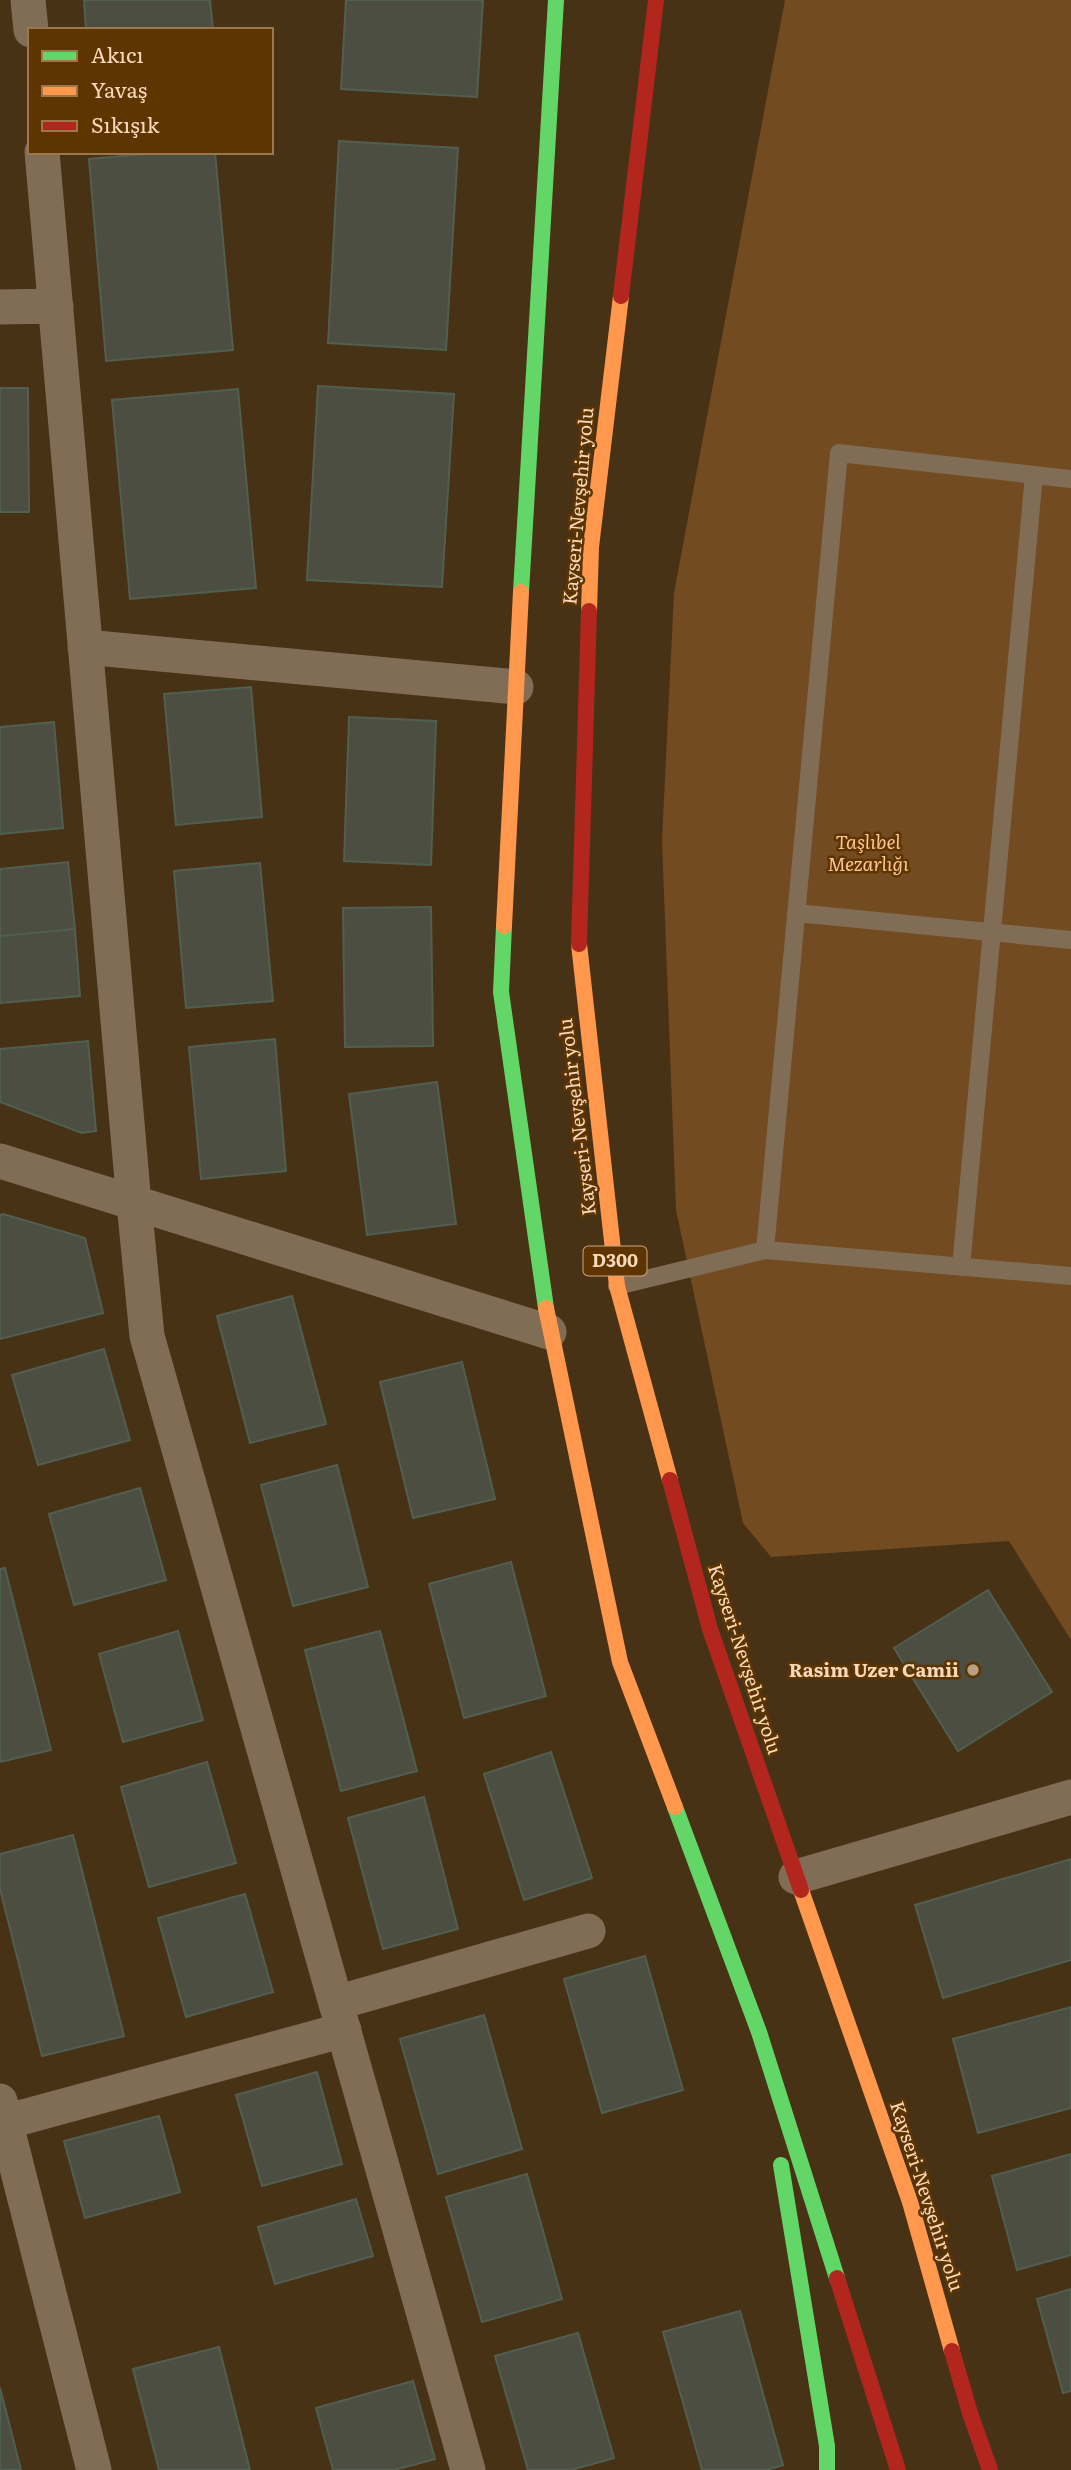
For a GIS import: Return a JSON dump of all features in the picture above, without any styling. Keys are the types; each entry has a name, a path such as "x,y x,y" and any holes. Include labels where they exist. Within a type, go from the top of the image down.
{"highway":[{"path":"556,0 516,687 502,992 549,1332 620,1662 759,2032 898,2470"},
{"name":"Kayseri-Nevşehir yolu","path":"656,0 592,547 579,954 617,1286 710,1629 910,2203 970,2413 990,2470"},
{"path":"759,2032 827,2446 827,2470"},
{"path":"970,2413 1001,2451"}],"street":[{"path":"28,0 31,28"},
{"path":"42,154 147,1336 468,2470"},
{"path":"0,307 56,306"},
{"path":"85,647 516,687"},
{"path":"0,1161 549,1332"},
{"path":"796,1877 1071,1797"},
{"path":"94,2470 3,2111 340,2016 588,1931"}],"lane":[{"path":"765,1250 839,453 1071,479"},
{"path":"961,1267 1034,475"},
{"path":"796,913 1071,940"},
{"path":"617,1286 765,1250 1071,1276"}],"green space":[{"name":"Taşlıbel Mezarlığı","path":"785,0 1071,0 1071,1640 1009,1541 771,1557 743,1523 676,1210 662,840 674,593"}],"building":[{"path":"84,0 210,0 213,28 86,28"},
{"path":"346,0 483,0 477,97 341,89"},
{"path":"339,141 458,148 446,350 328,343"},
{"path":"145,154 215,154 233,350 106,361 89,159"},
{"path":"318,386 454,394 442,587 307,580"},
{"path":"0,388 28,388 29,512 0,512"},
{"path":"238,389 256,588 130,599 112,400"},
{"path":"251,687 262,817 176,825 164,694"},
{"path":"349,717 436,721 431,865 344,861"},
{"path":"54,722 63,828 0,834 0,727"},
{"path":"68,862 75,929 0,936 0,869"},
{"path":"260,863 273,1001 186,1008 174,871"},
{"path":"431,907 433,1046 345,1047 343,908"},
{"path":"75,929 80,996 0,1003 0,936"},
{"path":"275,1039 286,1171 201,1179 189,1047"},
{"path":"88,1041 96,1131 82,1133 0,1102 0,1049"},
{"path":"437,1082 456,1224 367,1235 349,1094"},
{"path":"0,1215 85,1238 103,1313 0,1339"},
{"path":"292,1296 326,1424 250,1443 217,1316"},
{"path":"104,1349 130,1440 38,1465 12,1375"},
{"path":"462,1362 495,1499 413,1518 380,1382"},
{"path":"337,1465 368,1587 293,1606 261,1485"},
{"path":"140,1488 166,1580 74,1605 49,1514"},
{"path":"511,1562 546,1696 464,1718 429,1584"},
{"path":"5,1568 51,1750 0,1762 0,1569"},
{"name":"Rasim Uzer Camii","path":"988,1590 1052,1692 958,1751 894,1648"},
{"path":"178,1631 203,1720 123,1742 99,1654"},
{"path":"380,1631 417,1771 341,1791 305,1650"},
{"path":"551,1752 592,1878 524,1900 484,1774"},
{"path":"207,1762 236,1863 149,1887 121,1787"},
{"path":"424,1797 458,1929 383,1949 348,1818"},
{"path":"73,1835 124,2036 42,2056 0,1889 0,1854"},
{"path":"1071,1859 1071,1960 943,1998 915,1905"},
{"path":"245,1894 273,1992 186,2017 158,1918"},
{"path":"645,1956 683,2090 602,2113 564,1979"},
{"path":"1071,2007 1071,2108 978,2133 953,2039"},
{"path":"484,2015 522,2149 438,2174 400,2039"},
{"path":"317,2072 342,2164 262,2186 236,2095"},
{"path":"159,2116 180,2192 85,2218 64,2141"},
{"path":"1071,2154 1071,2255 1017,2270 992,2176"},
{"path":"527,2174 562,2299 482,2322 446,2197"},
{"path":"356,2199 373,2256 275,2284 258,2227"},
{"path":"1071,2289 1071,2391 1063,2393 1037,2299"},
{"path":"740,2311 783,2465 766,2470 702,2470 663,2332"},
{"path":"578,2333 614,2458 571,2470 528,2470 495,2356"},
{"path":"219,2347 250,2470 159,2470 133,2369"},
{"path":"413,2381 435,2459 394,2470 333,2470 316,2408"},
{"path":"0,2388 21,2470 0,2470"}],"traffic: fast":[{"path":"521,592 556,0"},
{"path":"504,926 501,992 546,1308"},
{"path":"675,1807 759,2032 837,2278"},
{"path":"781,2165 827,2446 827,2470"}],"traffic: slow":[{"path":"589,611 591,547 621,296"},
{"path":"504,926 521,592"},
{"path":"579,944 617,1286 670,1480"},
{"path":"546,1308 620,1662 675,1807"},
{"path":"801,1890 910,2202 952,2351"}],"traffic: jam":[{"path":"621,296 656,0"},
{"path":"579,944 589,611"},
{"path":"670,1480 710,1629 801,1890"},
{"path":"837,2278 898,2470"},
{"path":"952,2351 990,2470"}],"place":[{"name":"Rasim Uzer Camii","path":"973,1670"}]}
